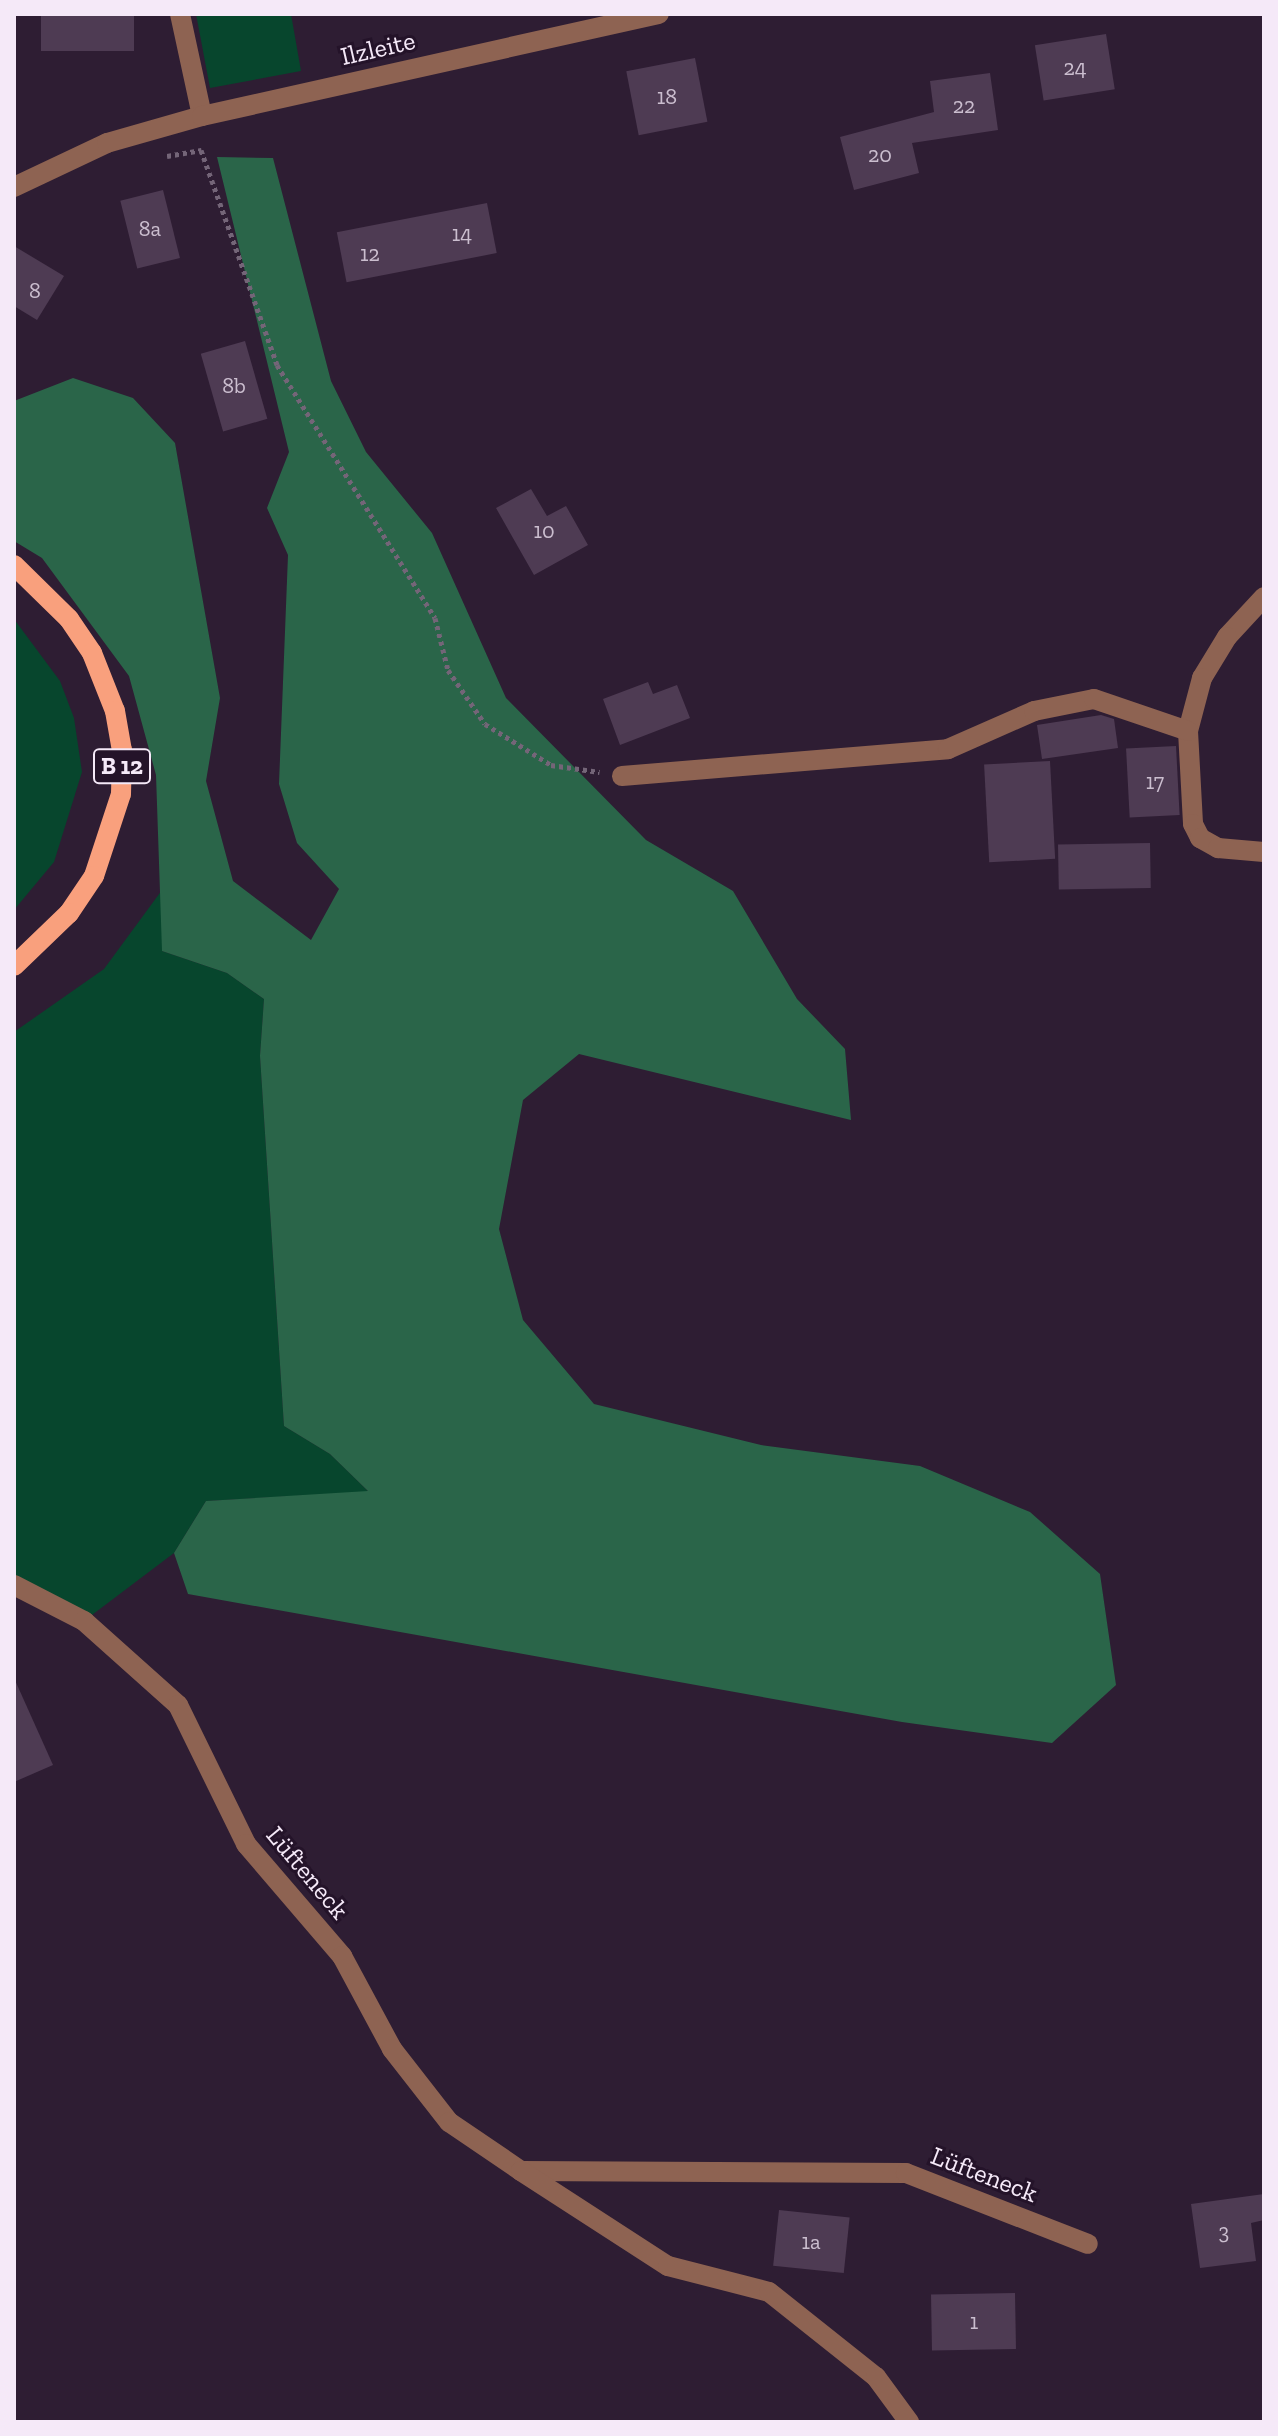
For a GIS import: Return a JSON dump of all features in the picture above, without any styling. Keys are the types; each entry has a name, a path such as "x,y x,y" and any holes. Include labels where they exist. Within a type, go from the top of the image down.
{"main road":[{"name":"B 12","path":"14,565 69,619 92,653 115,711 122,750 114,826 94,876 69,913 14,966"}],"street":[{"path":"180,14 202,116"},
{"name":"Ilzleite","path":"14,187 107,143 202,116 659,14"},
{"path":"1264,597 1202,678 1188,731 1193,824 1200,838 1218,848 1264,852"},
{"path":"622,776 948,749 1034,711 1094,699 1188,731"},
{"name":"Lüfteneck","path":"14,1585 84,1621 178,1705 246,1844 342,1956 392,2049 449,2122 668,2266 769,2292 876,2377 909,2422"},
{"name":"Lüfteneck","path":"521,2171 906,2173 1088,2244"}],"path":[{"path":"160,157 201,150 277,365 435,618 448,670 485,724 551,765 622,776"}],"green space":[{"path":"196,14 291,14 301,71 210,88"},
{"path":"217,157 273,158 331,381 366,452 432,533 506,698 646,840 733,891 797,999 845,1049 851,1120 579,1054 523,1100 499,1229 523,1320 594,1404 761,1445 920,1466 1030,1512 1100,1574 1116,1685 1052,1743 902,1722 188,1594 174,1553 206,1501 368,1491 330,1454 284,1426 260,1056 264,999 227,973 162,951 156,775 129,676 42,558 14,541 14,401 73,378 133,398 175,443 220,698 206,781 233,881 311,940 339,889 297,843 279,784 288,555 267,508 289,452"},
{"path":"14,619 60,681 74,718 82,772 54,862 14,910"},
{"path":"162,890 162,951 227,973 264,999 260,1056 284,1426 330,1454 369,1492 206,1501 174,1553 84,1621 14,1585 14,1032 104,969"}],"building":[{"path":"41,14 134,14 134,51 41,51"},
{"path":"1106,34 1115,89 1044,101 1035,45"},
{"path":"695,58 707,122 639,135 626,71"},
{"path":"990,73 998,130 912,143 919,173 854,190 840,137 934,112 930,81"},
{"path":"163,190 180,258 137,269 120,201"},
{"path":"487,203 497,253 347,282 337,232"},
{"path":"14,246 64,276 37,320 14,306"},
{"path":"245,341 267,419 223,432 201,354"},
{"path":"531,489 547,516 566,506 588,545 534,575 496,508"},
{"path":"648,682 653,694 677,685 690,718 620,745 603,699"},
{"path":"1101,715 1114,719 1118,748 1042,759 1037,725"},
{"path":"1176,746 1180,815 1130,818 1126,749"},
{"path":"1050,761 1055,859 989,862 984,764"},
{"path":"1150,843 1151,888 1059,890 1058,845"},
{"path":"14,1678 53,1765 14,1782"},
{"path":"1264,2194 1264,2220 1251,2223 1256,2261 1200,2268 1191,2204"},
{"path":"779,2210 850,2217 844,2273 773,2266"},
{"path":"1015,2293 1016,2349 932,2350 931,2294"}]}
